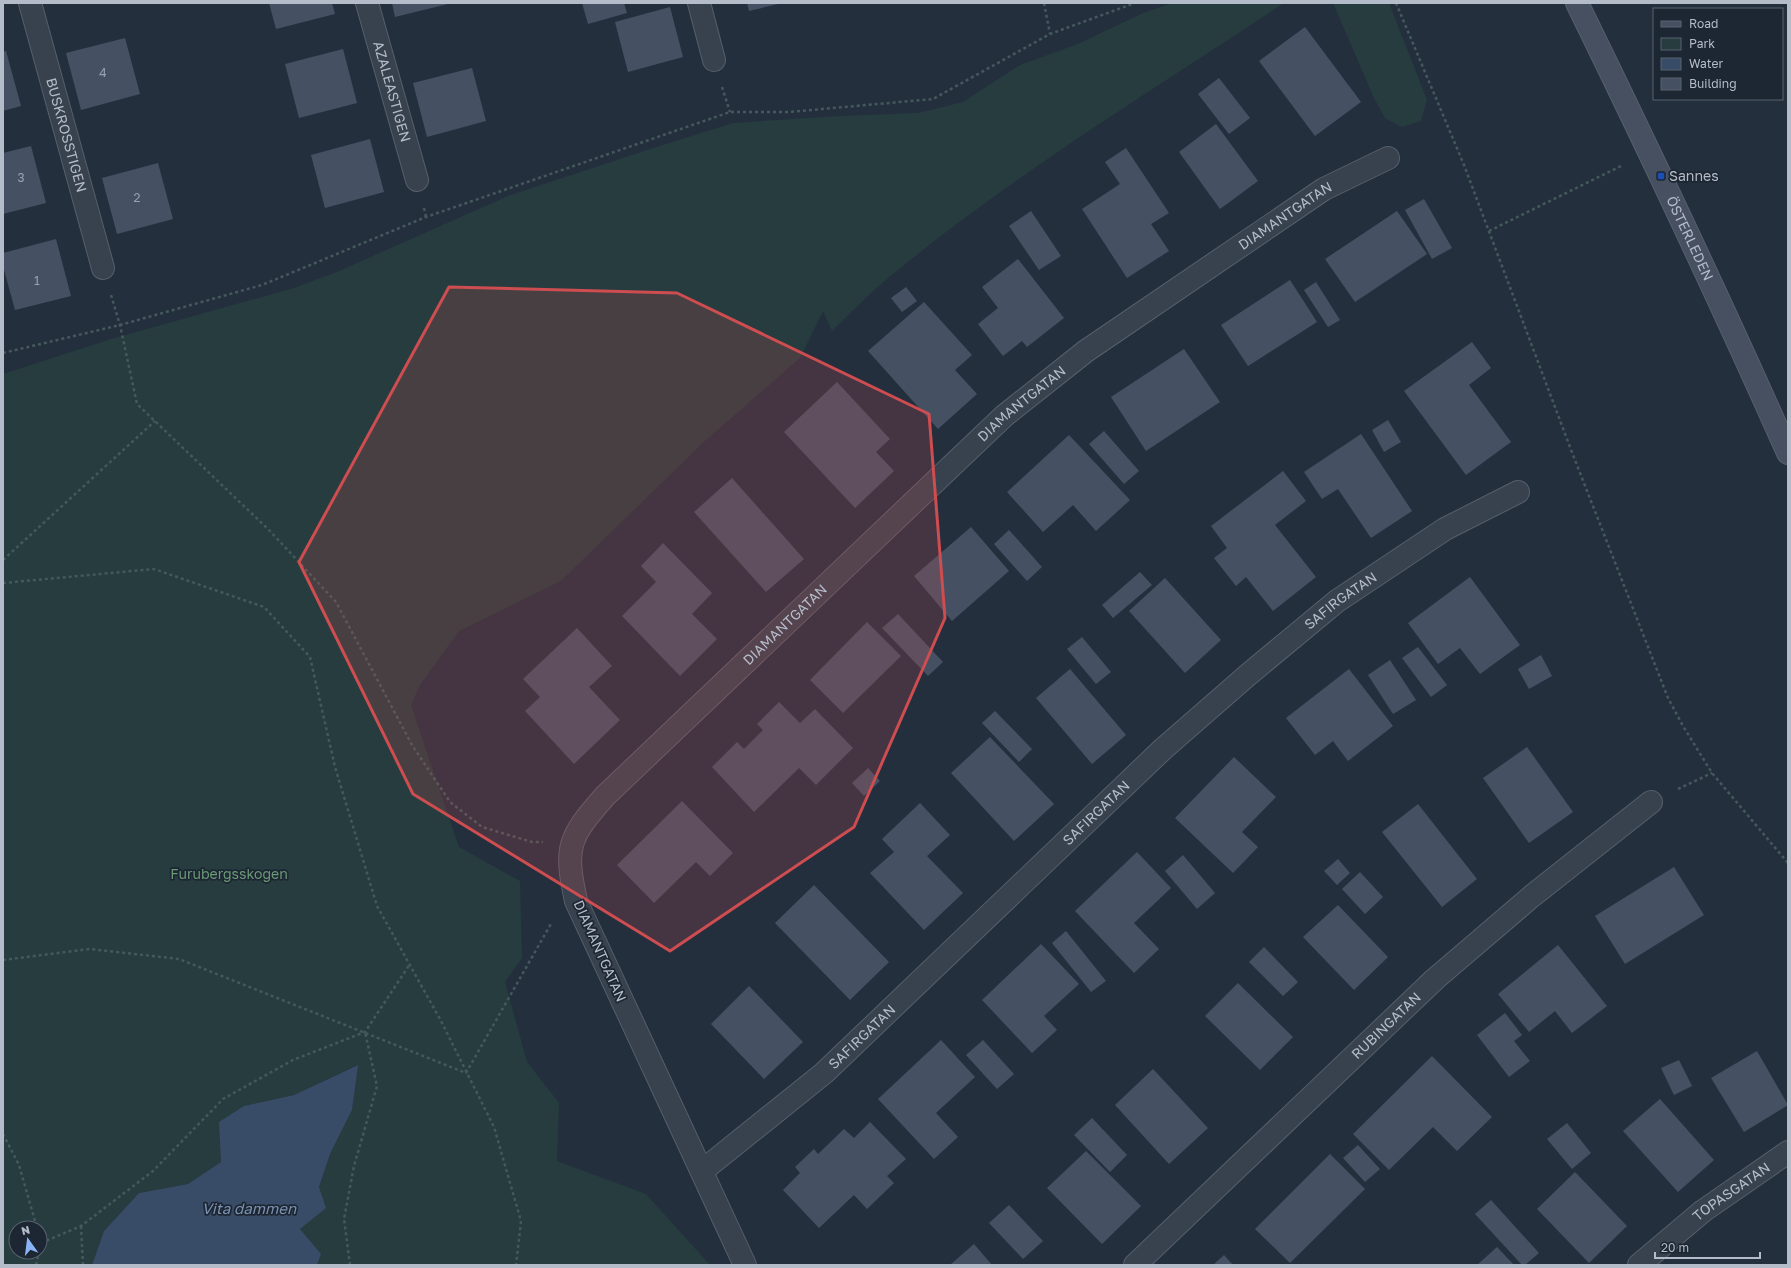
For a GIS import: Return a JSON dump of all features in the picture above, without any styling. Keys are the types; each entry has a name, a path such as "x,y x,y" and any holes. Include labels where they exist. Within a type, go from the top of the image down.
{"main road":[{"name":"ÖSTERLEDEN","path":"1578,3 1740,344 1788,453"}],"street":[{"name":"BUSKROSSTIGEN","path":"30,3 103,268"},
{"name":"AZALEASTIGEN","path":"368,3 417,180"},
{"path":"699,3 714,60"},
{"name":"DIAMANTGATAN","path":"745,1265 576,901 569,862 572,841 582,822 605,796 1004,416 1086,351 1324,190 1388,158"},
{"name":"SAFIRGATAN","path":"702,1171 824,1073 1163,749 1255,669 1343,597 1445,529 1518,492"},
{"name":"RUBINGATAN","path":"1135,1265 1435,979 1532,896 1651,802"},
{"name":"TOPASGATAN","path":"1639,1265 1703,1211 1788,1152"}],"path":[{"path":"1044,3 1050,34"},
{"path":"3,353 120,325 262,286 426,217 730,112 789,112 933,99 1050,34 1135,3"},
{"path":"1396,3 1464,165 1573,456 1668,698 1683,726 1712,773 1788,863"},
{"path":"1489,231 1621,166"},
{"path":"103,268 120,325 137,404 269,530 336,602 412,745 450,802 482,827 532,842 572,841"},
{"path":"3,560 155,421"},
{"path":"3,583 154,569 264,607 310,657 335,766 377,906 441,1021 494,1127 521,1221 516,1265"},
{"path":"1651,802 1712,773"},
{"path":"466,1073 573,887"},
{"path":"3,960 90,949 179,959 466,1073"},
{"path":"48,1240 80,1226 153,1171 223,1099 293,1060 365,1032 410,964"},
{"path":"350,1265 344,1219 354,1166 377,1086 365,1032"},
{"path":"3,1134 19,1165 35,1220"},
{"path":"80,1226 83,1265"}],"highlighted area":[{"path":"449,287 677,293 929,414 945,618 854,827 670,951 413,794 299,562"}],"green space":[{"name":"Furubergsskogen","path":"1173,3 1284,3 1132,102 982,205 934,241 880,285 832,331 823,311 800,358 706,440 561,581 459,631 420,685 411,705 459,847 520,881 522,958 505,982 527,1062 559,1103 557,1161 646,1194 710,1265 317,1265 320,1254 300,1229 319,1187 330,1154 352,1110 357,1065 294,1095 244,1106 221,1162 188,1184 139,1193 104,1231 92,1265 3,1265 3,374 111,339 294,288 339,271 508,196 733,123 840,116 918,113 963,102 1020,65 1078,44 1143,13"},
{"path":"1333,3 1389,3 1427,100 1421,121 1402,127 1385,118 1374,98"}],"water":[{"name":"Vita dammen","path":"358,1065 352,1110 330,1154 319,1187 326,1208 300,1229 321,1254 317,1265 92,1265 104,1231 139,1193 188,1184 221,1162 219,1122 244,1106 294,1095"}],"building":[{"path":"269,3 332,3 335,14 276,29"},
{"path":"392,3 448,3 448,4 395,17"},
{"path":"582,3 624,3 627,13 588,24"},
{"path":"747,3 778,3 778,4 749,11"},
{"path":"670,7 683,57 628,72 615,22"},
{"path":"1305,27 1361,102 1315,136 1259,61"},
{"path":"125,38 140,94 81,110 66,53"},
{"path":"343,49 357,103 299,118 285,64"},
{"path":"6,51 21,106 3,111 3,52"},
{"path":"472,68 486,121 427,137 413,83"},
{"path":"1219,78 1250,118 1229,134 1198,94"},
{"path":"1216,124 1258,181 1220,209 1179,152"},
{"path":"370,139 384,192 325,208 311,155"},
{"path":"31,146 46,203 3,214 3,153"},
{"path":"1126,148 1169,213 1151,224 1169,251 1127,278 1082,209 1120,184 1105,162"},
{"path":"158,163 173,219 117,234 102,178"},
{"path":"1424,199 1452,248 1432,259 1405,210"},
{"path":"1031,211 1061,256 1039,270 1009,226"},
{"path":"1397,211 1427,254 1355,302 1325,259"},
{"path":"56,239 71,296 15,310 3,266 3,253"},
{"path":"1018,259 1064,318 1027,347 1022,341 1003,356 978,324 998,308 982,287"},
{"path":"1290,280 1317,322 1248,366 1221,325"},
{"path":"1316,282 1340,320 1328,327 1304,290"},
{"path":"906,287 917,301 902,312 891,298"},
{"path":"924,302 972,355 955,370 977,394 938,429 868,351"},
{"path":"1472,342 1491,368 1469,385 1511,442 1466,475 1404,391"},
{"path":"1184,349 1220,402 1146,451 1111,397"},
{"path":"837,382 890,439 876,452 894,471 855,508 784,432"},
{"path":"1388,420 1401,442 1384,452 1372,430"},
{"path":"1104,431 1139,471 1124,484 1089,444"},
{"path":"1361,434 1412,511 1371,538 1338,489 1322,499 1304,472"},
{"path":"1069,435 1130,500 1096,531 1073,505 1043,532 1007,492"},
{"path":"1283,471 1306,501 1275,525 1316,577 1273,611 1246,577 1236,586 1214,558 1227,548 1211,526"},
{"path":"732,478 804,559 766,592 694,512"},
{"path":"971,527 1009,571 952,621 914,576"},
{"path":"1009,530 1042,567 1027,581 994,544"},
{"path":"663,543 712,593 692,614 717,639 680,676 622,616 656,582 641,566"},
{"path":"1140,572 1152,585 1113,618 1102,605"},
{"path":"1470,577 1520,645 1480,674 1460,648 1438,664 1408,623"},
{"path":"1165,578 1221,640 1185,673 1129,611"},
{"path":"898,614 943,662 928,676 882,628"},
{"path":"867,622 901,656 843,713 810,680"},
{"path":"577,628 612,666 589,687 620,720 574,764 525,711 540,697 523,679"},
{"path":"1082,637 1111,672 1096,684 1067,649"},
{"path":"1418,647 1447,685 1431,697 1402,658"},
{"path":"1541,655 1552,676 1529,689 1518,669"},
{"path":"1390,660 1416,700 1393,714 1368,675"},
{"path":"1070,669 1126,735 1092,764 1036,698"},
{"path":"1349,669 1393,726 1348,761 1333,741 1315,755 1286,718"},
{"path":"779,702 800,723 815,709 853,748 816,785 799,768 754,812 712,767 737,742 744,749 763,730 757,724"},
{"path":"995,711 1032,749 1019,762 982,723"},
{"path":"990,737 1054,804 1014,841 951,773"},
{"path":"1527,747 1573,812 1529,843 1483,778"},
{"path":"1234,757 1276,797 1242,832 1258,847 1233,873 1175,818"},
{"path":"868,768 880,781 864,796 852,783"},
{"path":"682,801 733,853 710,876 696,862 654,903 617,865"},
{"path":"920,803 950,835 927,856 963,893 924,930 870,873 894,852 882,839"},
{"path":"1418,804 1477,879 1442,907 1382,832"},
{"path":"1137,852 1171,888 1134,923 1159,949 1134,973 1075,911"},
{"path":"1183,855 1215,893 1197,909 1165,871"},
{"path":"1338,859 1350,873 1337,885 1324,871"},
{"path":"1674,867 1704,915 1625,964 1595,916"},
{"path":"1360,872 1383,897 1365,914 1342,889"},
{"path":"814,885 889,962 850,1000 775,923"},
{"path":"1338,905 1388,957 1354,990 1303,937"},
{"path":"1066,931 1106,981 1091,992 1052,943"},
{"path":"1041,944 1079,984 1044,1016 1057,1030 1032,1053 982,1000"},
{"path":"1558,945 1607,1006 1572,1033 1555,1011 1529,1032 1498,994"},
{"path":"1264,947 1298,982 1283,996 1249,962"},
{"path":"1238,983 1293,1037 1260,1070 1205,1016"},
{"path":"749,986 803,1042 764,1079 711,1024"},
{"path":"1505,1013 1522,1035 1514,1041 1530,1061 1509,1077 1477,1035"},
{"path":"941,1040 975,1077 936,1113 958,1137 934,1159 878,1099"},
{"path":"983,1040 1014,1074 997,1089 966,1055"},
{"path":"1757,1051 1788,1105 1744,1132 1711,1078"},
{"path":"1432,1056 1492,1117 1457,1151 1433,1127 1389,1170 1353,1134"},
{"path":"1679,1060 1692,1086 1674,1095 1661,1068"},
{"path":"1153,1069 1208,1128 1169,1164 1115,1105"},
{"path":"1660,1099 1714,1160 1678,1192 1623,1131"},
{"path":"1092,1118 1127,1155 1110,1172 1074,1135"},
{"path":"870,1122 906,1159 887,1176 894,1183 867,1209 854,1195 819,1228 783,1190 800,1173 795,1167 814,1149 818,1154 844,1129 854,1138"},
{"path":"1567,1123 1591,1153 1572,1169 1547,1139"},
{"path":"1358,1145 1380,1169 1365,1182 1343,1158"},
{"path":"1086,1151 1141,1206 1102,1244 1047,1188"},
{"path":"1330,1154 1365,1189 1290,1263 1255,1229"},
{"path":"1575,1172 1627,1226 1589,1263 1537,1209"},
{"path":"1491,1200 1539,1253 1525,1265 1522,1265 1475,1214"},
{"path":"1009,1205 1043,1241 1023,1259 989,1223"},
{"path":"974,1244 992,1265 950,1265"},
{"path":"1497,1247 1514,1265 1477,1265"},
{"path":"1224,1255 1233,1265 1213,1265"}],"place":[{"name":"Sannes","path":"1661,176"}]}
